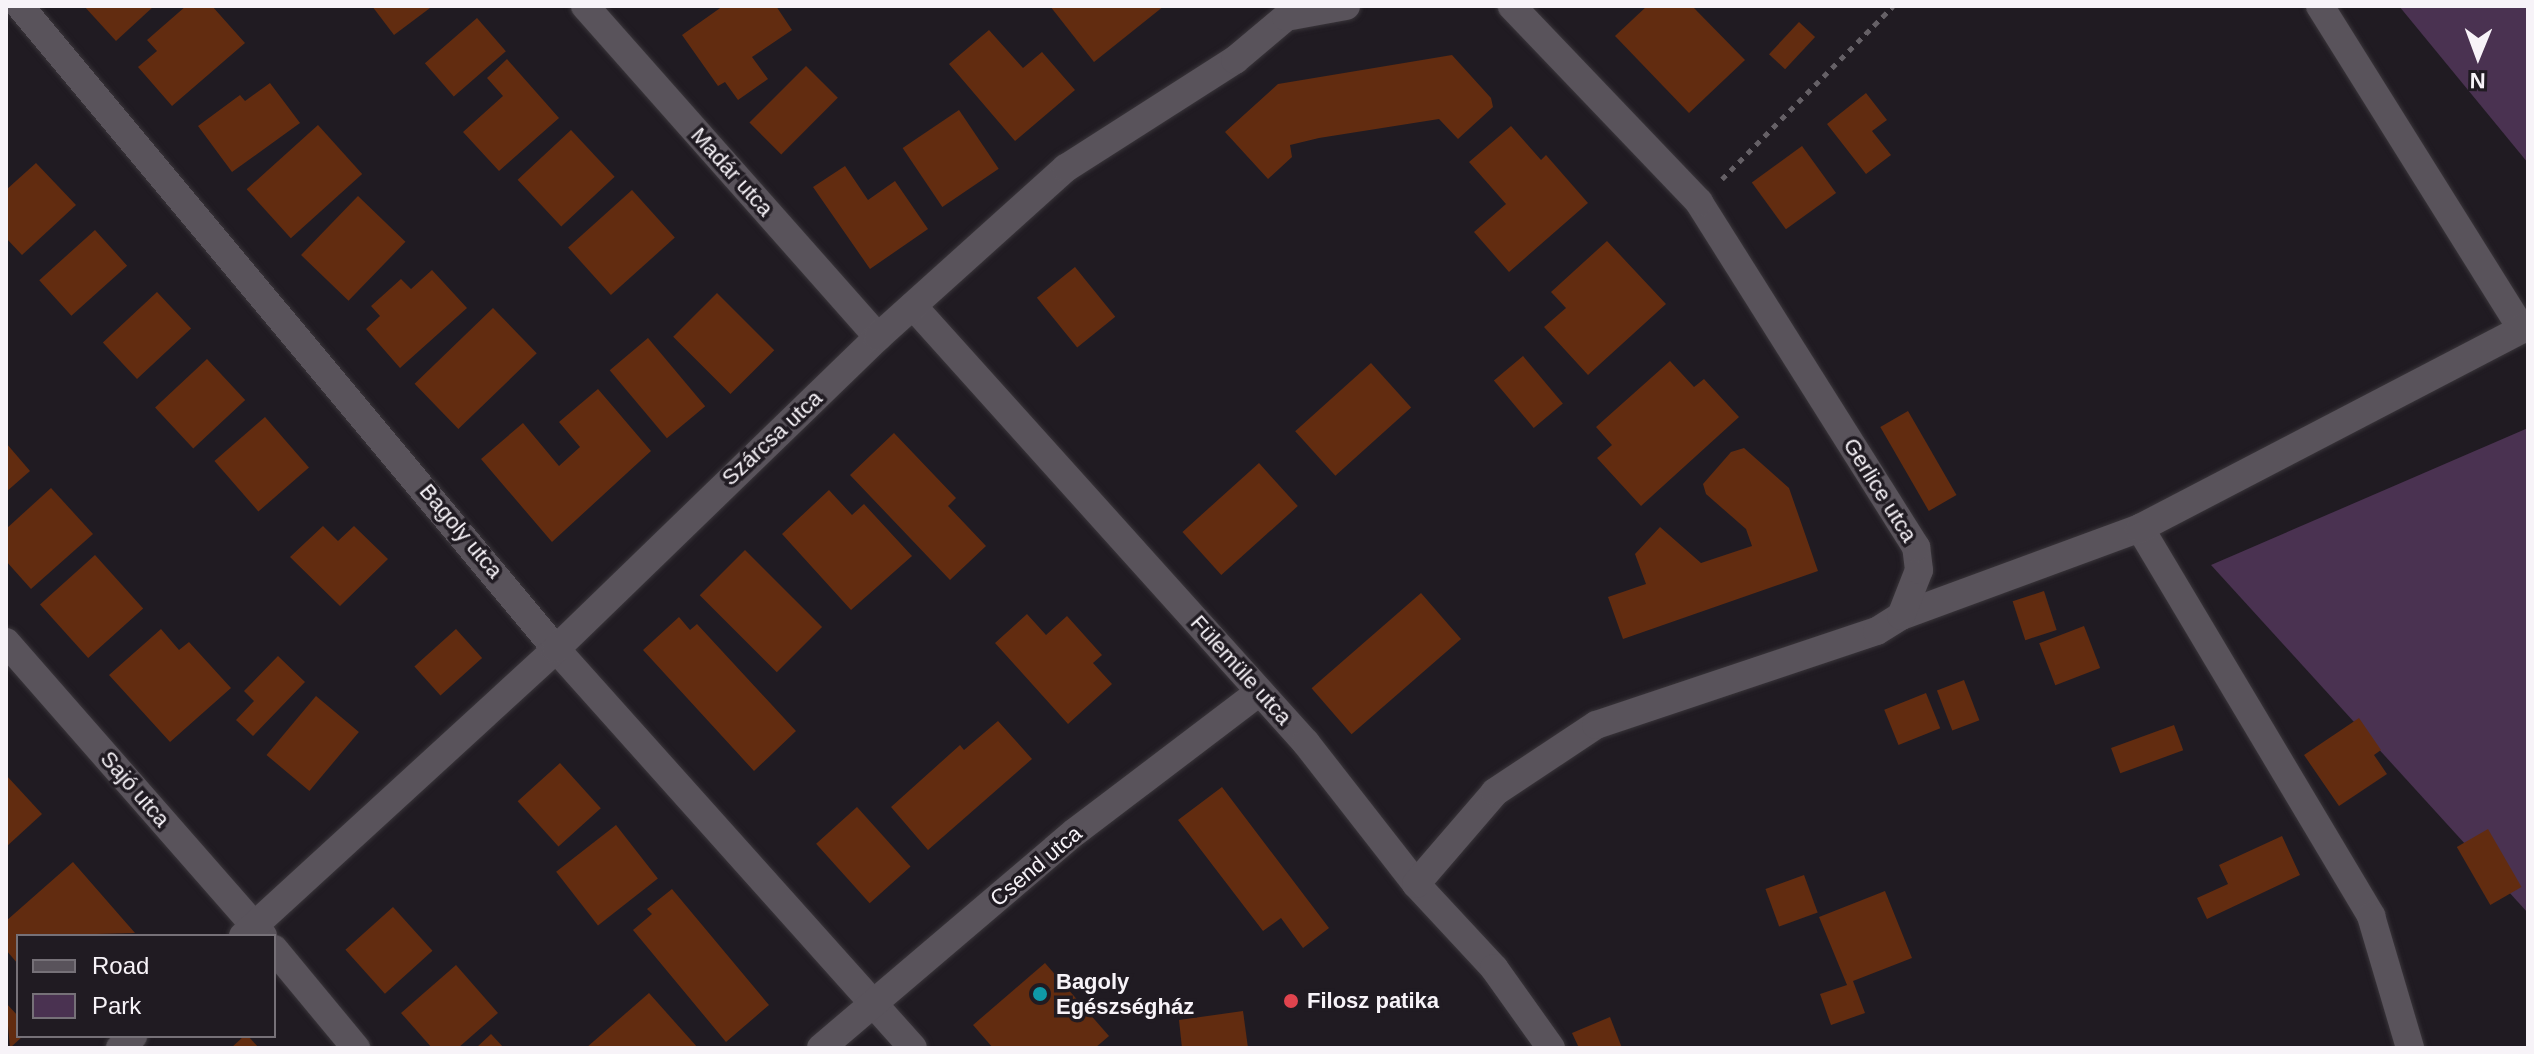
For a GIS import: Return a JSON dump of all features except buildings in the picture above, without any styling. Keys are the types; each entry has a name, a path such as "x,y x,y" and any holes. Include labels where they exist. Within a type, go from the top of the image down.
{"street":[{"name":"Bagoly utca","path":"20,6 556,649 913,1048"},
{"name":"Madár utca","path":"585,6 878,337"},
{"name":"Szárcsa utca","path":"254,933 556,649 878,337 1066,168 1235,60 1281,12 1346,6"},
{"name":"Gerlice utca","path":"1512,6 1699,202 1916,547 1919,570 1901,616"},
{"path":"1416,884 1495,792 1596,725 1877,631 1901,616 2140,528 2525,328 2320,6"},
{"name":"Fülemüle utca","path":"913,306 1306,743 1416,884 1494,968 1551,1048"},
{"path":"2140,528 2371,916 2410,1048"},
{"name":"Sajó utca","path":"6,642 254,933"},
{"name":"Csend utca","path":"821,1048 1075,832 1258,693"},
{"path":"276,951 356,1048"}],"path":[{"path":"1699,202 1893,6"}],"green space":[{"path":"2399,6 2528,6 2528,163"},
{"path":"2528,428 2528,913 2211,565"}],"place":[{"name":"Bagoly Egészségház","path":"1040,994"},
{"name":"Filosz patika","path":"1291,1001"}]}
